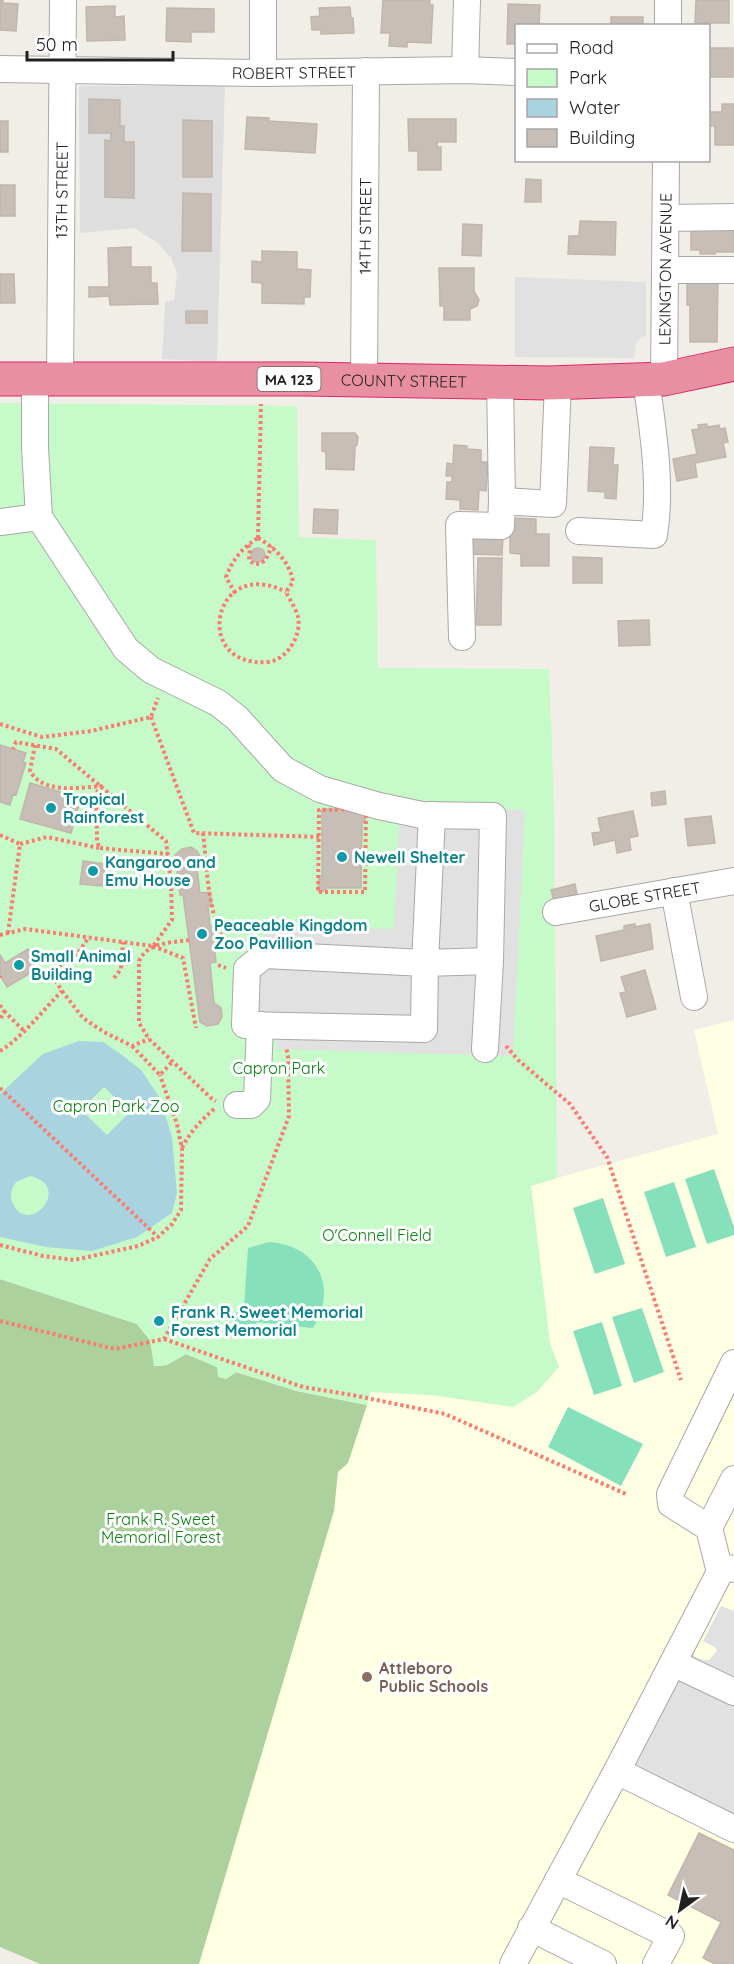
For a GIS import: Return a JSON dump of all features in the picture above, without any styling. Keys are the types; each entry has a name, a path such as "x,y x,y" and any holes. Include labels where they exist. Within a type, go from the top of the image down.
{"highway":[{"name":"COUNTY STREET","path":"0,379 558,383 655,379 734,364"}],"street":[{"name":"13TH STREET","path":"39,517 35,448 47,379 63,69 63,0"},
{"path":"262,72 263,0"},
{"path":"465,70 466,0"},
{"path":"668,0 668,24"},
{"name":"ROBERT STREET","path":"0,69 515,72"},
{"name":"14TH STREET","path":"364,380 366,71"},
{"name":"LEXINGTON AVENUE","path":"579,531 654,535 657,516 655,379 666,270 666,162"},
{"path":"666,218 734,217"},
{"path":"666,270 734,270"},
{"path":"462,637 459,525 501,526 500,382"},
{"path":"502,501 553,504 558,383"},
{"path":"0,522 39,517 126,649 151,670 218,703 237,718 283,769 320,789 379,806 422,815 494,816 485,1049"},
{"path":"432,814 425,963 424,1029 245,1025 247,969 265,955 425,963 490,961"},
{"name":"GLOBE STREET","path":"556,912 734,880"},
{"path":"674,891 694,998"},
{"path":"237,1105 251,1106 257,1099 271,1025"},
{"path":"513,1964 673,1663 727,1570 709,1528 671,1504 670,1494 734,1363"},
{"path":"709,1528 734,1479"},
{"path":"673,1663 734,1692"},
{"path":"617,1772 734,1829"},
{"path":"558,1880 671,1936 656,1964"},
{"path":"531,1928 603,1964"}],"path":[{"path":"258,538 261,402"},
{"path":"235,593 226,577 232,561 258,538"},
{"path":"258,538 272,547 292,573 293,582 286,592"},
{"path":"248,545 249,560 254,564 261,564 266,560 272,547"},
{"path":"262,584 286,592 298,618 296,636 288,652 273,662 259,663 242,658 228,649 221,638 220,610 235,593 247,585 262,584"},
{"path":"165,678 151,717 194,833 320,837"},
{"path":"0,724 42,737 91,731 151,717"},
{"path":"13,749 16,742 56,749 166,842 171,883 172,920 153,946"},
{"path":"35,745 30,771 34,779 72,789 101,786"},
{"path":"99,848 96,794 101,786"},
{"path":"366,809 365,892 318,892 320,837 319,810 366,809"},
{"path":"203,833 214,918 226,945 238,960"},
{"path":"0,835 20,844 47,837 99,848 168,854"},
{"path":"8,933 20,844"},
{"path":"0,935 26,930 123,942 153,946 183,958 196,1028"},
{"path":"0,1245 43,1256 74,1260 138,1246 158,1238 172,1224 181,1209 182,1149 177,1124 160,1076 132,1046 83,1018 50,972 78,953 89,938"},
{"path":"182,1149 189,1134 199,1121 221,1103 211,1098 149,1039 139,1023 139,961 143,952 153,946 189,940"},
{"path":"114,978 121,969 123,942"},
{"path":"218,965 234,971"},
{"path":"0,1051 18,1040 23,1030 62,991"},
{"path":"0,1005 23,1030"},
{"path":"0,1020 4,1011"},
{"path":"486,1023 518,1060 570,1104 607,1157 681,1380"},
{"path":"164,1339 210,1259 248,1226 289,1116 288,1056 271,1025"},
{"path":"132,1046 149,1039"},
{"path":"160,1076 173,1061"},
{"path":"0,1088 158,1238"},
{"path":"0,1321 115,1349 164,1339 303,1387 445,1414 626,1494"}],"shaded area":[{"path":"79,86 225,86 217,362 162,359 165,302 174,300 177,273 171,258 158,243 134,228 80,233"},
{"path":"515,277 646,282 646,335 636,344 634,358 515,357"},
{"path":"400,804 525,810 513,1056 276,1049 276,1032 269,1032 235,974 242,955 262,937 280,927 394,929"},
{"name":"Attleboro Public Schools","path":"734,1020 734,1964 40,1964 0,1947 0,1279 312,1382 371,1392 431,1395 559,1367 550,1344 531,1185 718,1134 694,1030"},
{"path":"721,1606 734,1611 734,1817 637,1768 635,1763 635,1758 692,1652 695,1657 709,1660 717,1651 716,1648 703,1641"}],"green space":[{"name":"Capron Park","path":"0,403 297,406 299,537 376,540 378,668 549,669 554,800 557,1178 531,1186 550,1344 559,1367 537,1392 513,1407 431,1395 371,1392 367,1405 297,1391 236,1372 226,1379 218,1377 217,1367 186,1354 167,1365 154,1366 150,1340 137,1324 0,1279"},
{"path":"714,1169 734,1227 734,1235 707,1244 685,1179"},
{"path":"674,1182 696,1247 666,1257 644,1192"},
{"path":"603,1198 625,1264 595,1274 573,1208"},
{"path":"269,1242 286,1245 300,1251 319,1271 324,1298 321,1313 313,1328 257,1322 250,1330 244,1330 235,1322 236,1314 244,1307 248,1248"},
{"name":"Frank R. Sweet Memorial Forest","path":"0,1279 137,1324 150,1340 155,1366 167,1365 186,1354 217,1367 226,1379 236,1372 297,1391 367,1405 348,1463 338,1472 334,1511 199,1964 40,1964 0,1947"},
{"path":"642,1308 664,1372 634,1383 612,1317"},
{"path":"602,1322 622,1386 594,1395 573,1331"},
{"path":"568,1407 643,1444 621,1486 548,1447"}],"water":[{"path":"79,1041 103,1042 141,1070 160,1098 172,1137 177,1193 172,1213 137,1237 92,1251 46,1247 0,1237 0,1094 43,1054","holes":["104,1087 130,1112 107,1135 81,1110","30,1176 43,1181 48,1189 48,1198 44,1206 29,1215 20,1213 13,1204 11,1195 16,1182"]}],"building":[{"path":"0,0 3,0 3,3 18,4 16,31 0,30"},
{"path":"383,0 430,0 430,5 433,5 431,43 407,42 407,47 389,46 390,33 381,33"},
{"path":"696,0 729,0 729,23 695,23"},
{"path":"508,4 540,5 539,24 515,24 515,44 507,44"},
{"path":"115,6 115,17 124,16 125,40 87,41 86,7"},
{"path":"350,7 354,33 321,34 321,30 312,30 311,17 320,16 319,8"},
{"path":"167,8 214,9 214,32 191,32 191,42 166,41"},
{"path":"611,17 643,17 643,24 611,24"},
{"path":"710,48 733,48 733,77 710,77"},
{"path":"89,99 120,100 120,126 124,126 124,142 134,142 134,198 105,197 105,140 111,141 111,133 89,133"},
{"path":"722,104 734,104 734,145 715,145 715,126 710,126 710,112 722,112"},
{"path":"247,117 317,124 315,153 245,149"},
{"path":"408,119 456,119 456,142 437,142 437,147 441,147 441,170 418,170 418,151 409,151"},
{"path":"183,120 212,121 212,177 183,177"},
{"path":"0,121 8,121 8,152 0,152"},
{"path":"526,179 541,180 541,202 525,202"},
{"path":"0,185 15,185 15,216 0,216"},
{"path":"183,193 211,194 211,251 182,251"},
{"path":"580,221 616,222 615,255 568,254 569,236 579,236"},
{"path":"691,223 734,224 734,252 700,254 700,250 691,250"},
{"path":"463,224 482,225 481,256 462,255"},
{"path":"131,247 131,267 151,267 151,283 157,283 158,304 110,305 109,296 89,297 89,287 109,287 108,248"},
{"path":"262,251 297,252 297,269 311,270 310,297 304,297 304,304 262,303 262,283 252,282 252,261 262,262"},
{"path":"439,268 474,268 474,291 479,300 477,306 470,309 470,320 444,320 444,306 440,306"},
{"path":"0,274 14,274 15,303 0,303"},
{"path":"687,275 718,275 717,342 690,342"},
{"path":"186,311 207,311 207,323 186,323"},
{"path":"707,424 707,427 719,425 720,429 725,428 728,442 723,443 726,457 695,463 697,477 677,481 673,459 697,454 692,430 699,429 698,425"},
{"path":"322,433 355,433 358,437 354,470 326,469 326,452 322,451"},
{"path":"454,445 481,450 481,462 488,462 486,491 479,490 478,510 460,509 460,500 446,499 447,482 452,482 452,476 446,476 447,463 453,464"},
{"path":"590,447 614,448 613,465 618,465 616,499 605,498 605,492 588,491"},
{"path":"314,509 338,510 337,534 313,533"},
{"path":"510,518 536,519 536,534 549,534 549,566 521,566 521,554 510,553"},
{"path":"467,535 503,536 502,555 467,554"},
{"path":"258,548 263,550 265,555 263,560 258,562 253,560 251,555 253,550"},
{"path":"573,557 602,558 602,583 573,583"},
{"path":"478,558 502,558 501,625 476,625"},
{"path":"649,620 650,645 619,646 618,621"},
{"path":"0,745 26,753 23,762 26,763 16,795 13,794 10,805 0,802"},
{"name":"Tropical Rainforest","path":"30,783 81,798 71,833 20,819"},
{"path":"665,791 666,804 652,806 651,793"},
{"name":"Newell Shelter","path":"322,809 365,809 365,822 362,822 361,888 326,888 326,891 318,891 319,876 322,876"},
{"path":"633,811 638,836 629,838 631,850 617,853 615,840 594,845 592,833 601,832 598,818"},
{"path":"711,816 715,843 688,846 685,819"},
{"name":"Peaceable Kingdom Zoo Pavillion","path":"191,847 197,851 202,863 197,868 200,893 210,892 212,906 208,906 210,925 215,928 217,940 214,946 216,962 210,963 214,1003 221,1008 222,1017 218,1024 207,1026 200,1022 183,895 180,895 175,855 182,849"},
{"name":"Kangaroo and Emu House","path":"83,861 105,864 103,886 80,884"},
{"path":"575,884 577,894 554,900 551,890"},
{"path":"635,924 635,927 650,924 653,949 601,961 596,936 624,930 624,926"},
{"name":"Small Animal Building","path":"28,949 39,968 7,987 0,975 0,955 5,963"},
{"path":"645,970 656,1009 627,1017 620,993 626,992 621,977"},
{"path":"699,1833 734,1850 734,1964 715,1964 703,1958 721,1922 668,1895"}],"place":[{"name":"Tropical Rainforest","path":"51,808"},
{"name":"Newell Shelter","path":"342,857"},
{"name":"Kangaroo and Emu House","path":"93,871"},
{"name":"Peaceable Kingdom Zoo Pavillion","path":"202,934"},
{"name":"Small Animal Building","path":"19,965"},
{"name":"Frank R. Sweet Memorial Forest Memorial","path":"159,1321"},
{"name":"Attleboro Public Schools","path":"367,1677"}],"park label":[{"name":"Capron Park Zoo","path":"116,1106"},
{"name":"O'Connell Field","path":"377,1235"}]}
